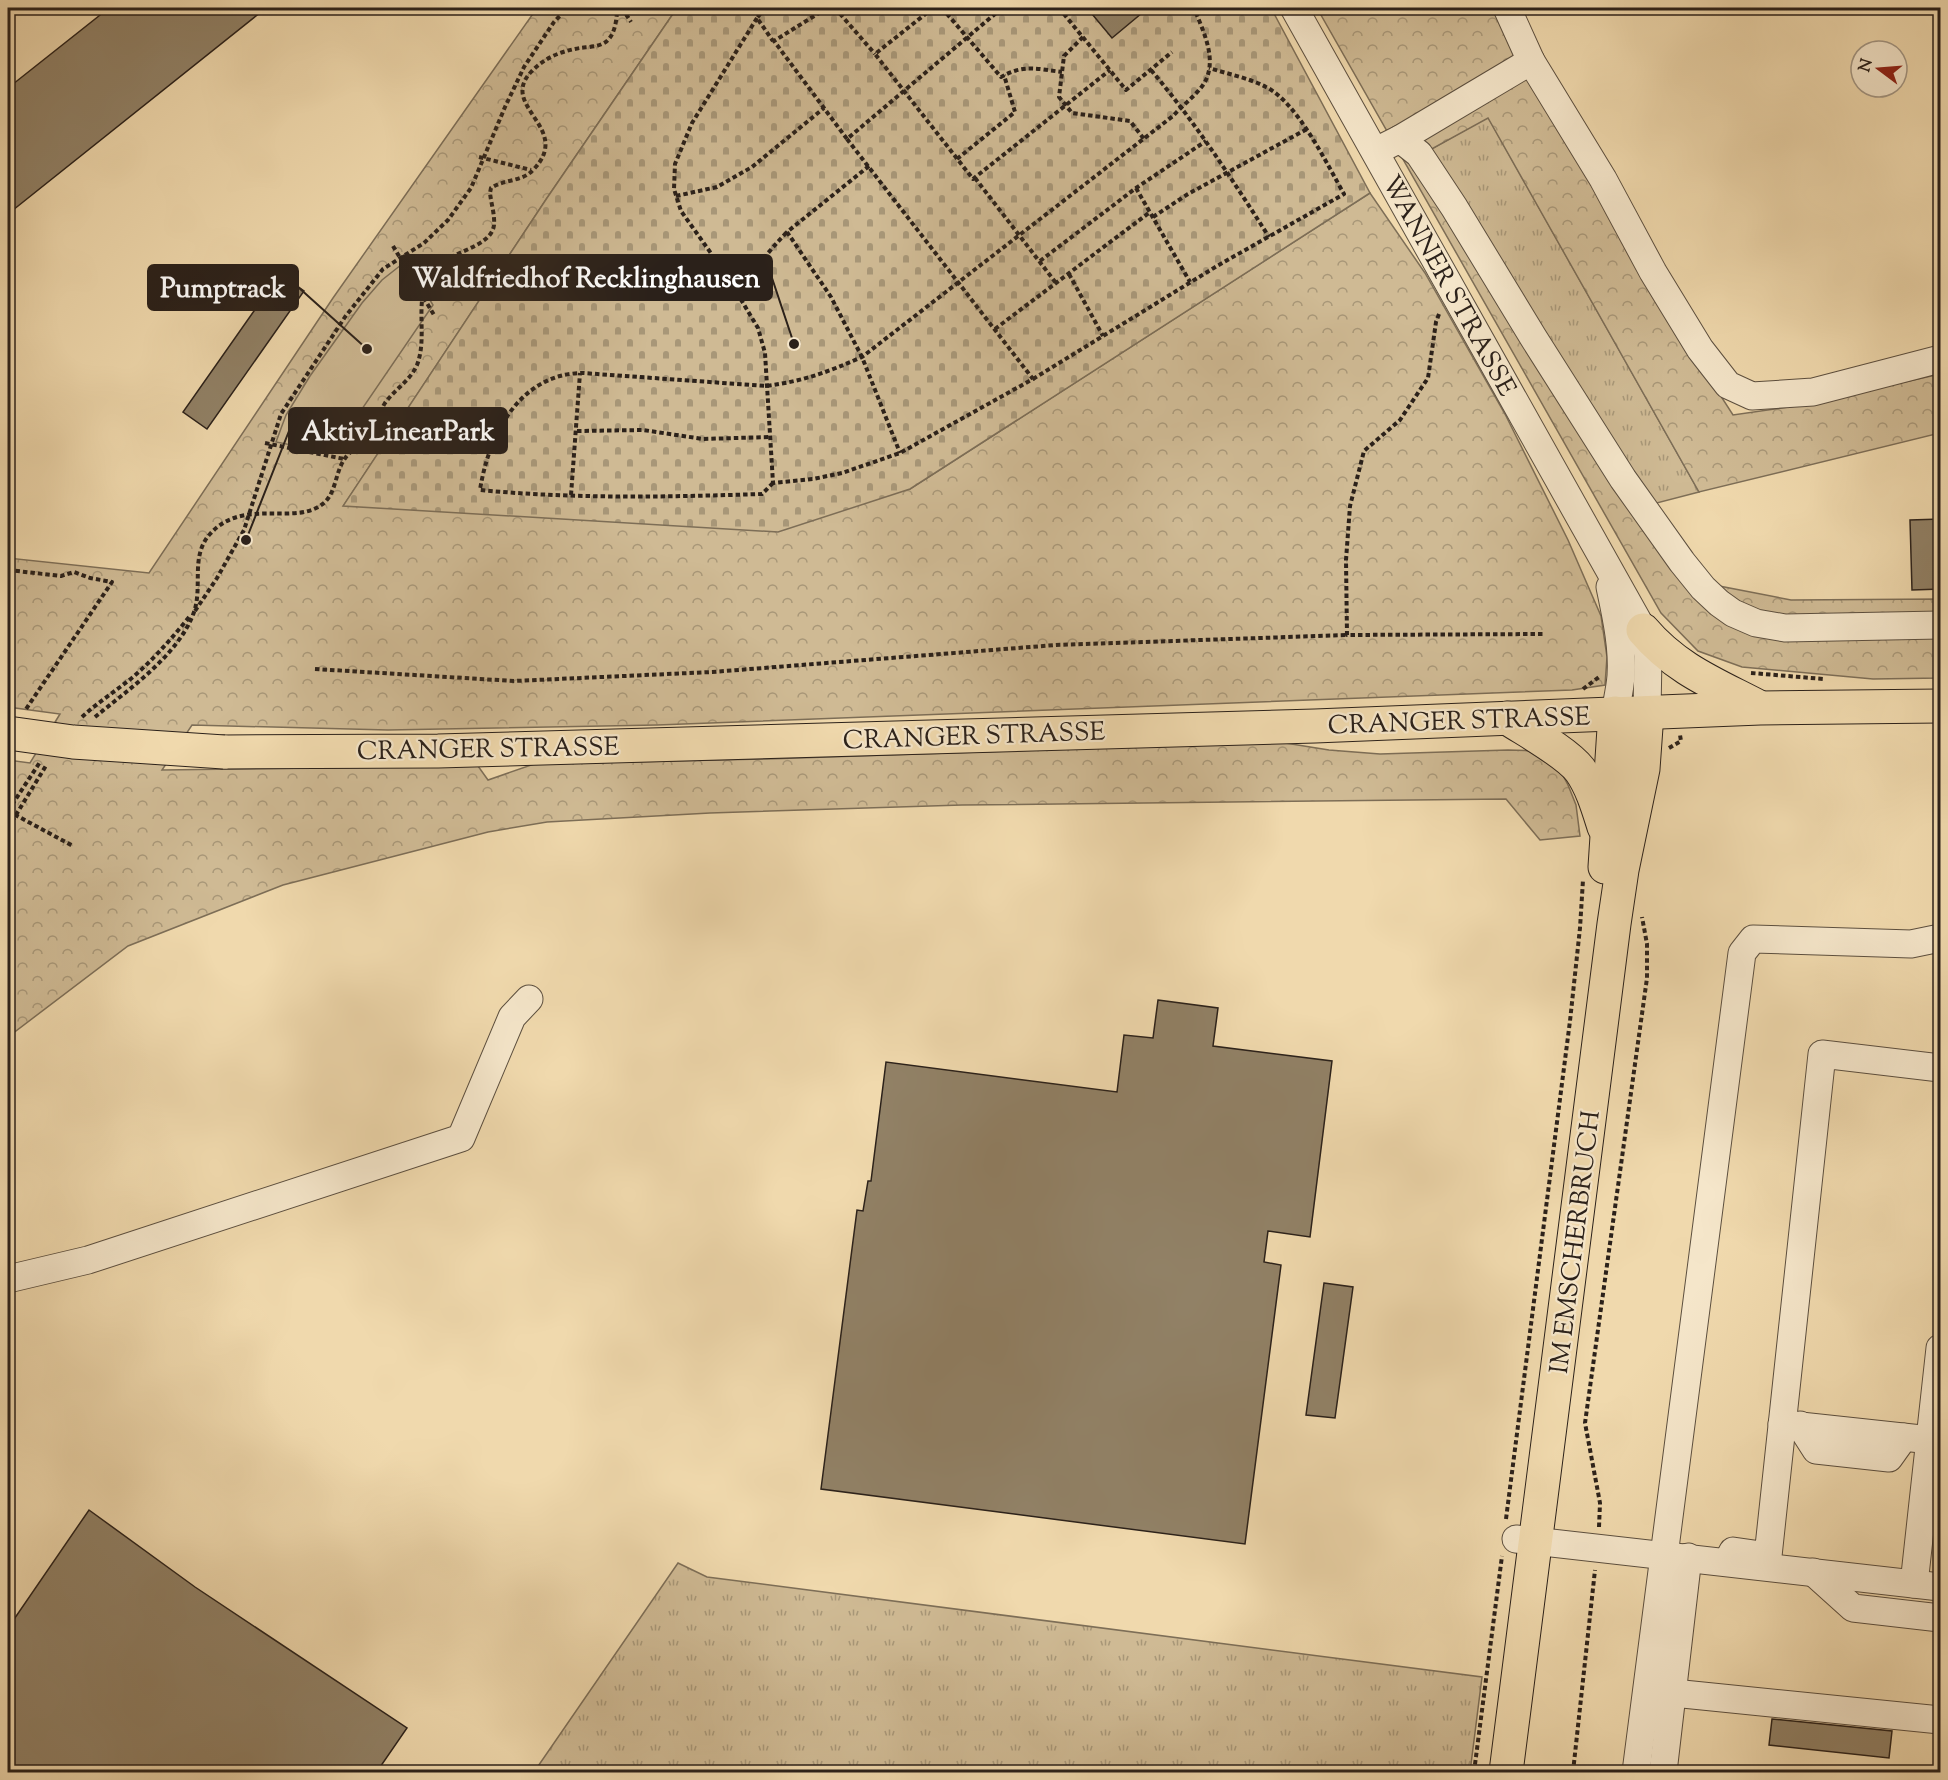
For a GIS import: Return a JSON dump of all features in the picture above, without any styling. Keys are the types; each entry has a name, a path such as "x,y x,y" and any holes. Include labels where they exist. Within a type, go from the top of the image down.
{"main road":[{"path":"1643,630 1659,649 1686,669 1760,708"},
{"name":"CRANGER STRASSE","path":"14,726 73,742 224,752 438,751 1315,726 1760,708 1941,706"},
{"name":"IM EMSCHERBRUCH","path":"1484,1773 1603,870 1643,769 1647,712"},
{"name":"IM EMSCHERBRUCH","path":"1615,714 1614,755 1618,837"},
{"path":"1507,717 1556,750 1579,769 1618,837"},
{"name":"IM EMSCHERBRUCH","path":"1506,1773 1515,1539"}],"street":[{"name":"WANNER STRASSE","path":"1294,8 1643,630 1648,655 1647,712"},
{"path":"1508,8 1531,62 1604,179 1653,272 1700,349 1728,386 1752,396 1813,392 1941,359"},
{"path":"1376,151 1531,62"},
{"path":"1400,139 1419,154 1454,207 1623,479 1682,562 1703,588 1719,603 1733,613 1756,623 1785,628 1941,625"},
{"name":"WANNER STRASSE","path":"1605,562 1617,624 1621,666 1615,714"},
{"path":"1636,1773 1676,1556 1742,953 1754,939 1911,944 1941,938"},
{"path":"8,1279 88,1260 461,1138 512,1017 529,999"},
{"path":"1727,1562 1733,1551 1768,1556 1791,1425 1822,1054 1941,1068"},
{"path":"1914,1584 1936,1440 1941,1348"},
{"path":"1791,1425 1816,1450 1889,1458 1904,1437 1936,1440"},
{"path":"1515,1539 1941,1587"},
{"path":"1663,1773 1673,1693 1676,1556"},
{"path":"1813,1572 1854,1608 1941,1618"},
{"path":"1673,1693 1941,1720"}],"path":[{"path":"76,722 99,701 132,678 164,648 218,578 243,530 281,414 345,317 383,269 424,243 448,220 471,188 524,67 554,22 567,8"},
{"path":"91,721 142,677 177,642 194,612 198,563 204,542 219,525 249,514 300,512 316,508 331,494 344,459 374,430 386,402 409,378 417,365 423,332 422,294 432,270 439,263 488,238 495,224 491,188 503,182 525,177 541,159 546,139 522,95 522,87 529,74 541,62 568,50 603,44 612,33 617,8"},
{"path":"622,8 631,22"},
{"path":"765,8 692,123 675,164 674,189 681,211 725,273 758,328 765,353 774,483"},
{"path":"774,41 827,8"},
{"path":"835,8 875,54 973,180 975,178 1056,283"},
{"path":"875,54 933,8"},
{"path":"942,8 1001,77 1017,69 1030,68 1062,72"},
{"path":"847,139 1002,8"},
{"path":"1059,8 1126,90 1172,52"},
{"path":"1194,8 1209,45 1209,68 1203,84 1173,116 862,357 821,375 766,386 580,373 559,376 530,391 508,415 492,441 483,469 480,490 524,495 762,494 774,483 842,473 900,453 1033,378 1190,282 1344,194 1307,129 1286,103 1267,87 1209,68"},
{"path":"757,18 847,139 1033,378"},
{"path":"1083,37 1064,56 1059,97 1072,113 1130,121 1144,139"},
{"path":"975,178 1110,70"},
{"path":"1151,70 1182,106 1229,173 1269,237"},
{"path":"957,159 1015,112 1004,75"},
{"path":"676,196 717,187 752,167 824,108"},
{"path":"1153,217 1188,194 1307,129"},
{"path":"1040,261 1136,188 1206,141"},
{"path":"478,157 531,170"},
{"path":"739,296 750,274 788,232 869,166"},
{"path":"1136,188 1190,282"},
{"path":"995,329 1150,212"},
{"path":"788,232 831,297 862,357 900,453"},
{"path":"393,246 434,315"},
{"path":"1069,274 1103,336"},
{"path":"1347,635 1346,560 1350,506 1364,451 1400,420 1428,378 1436,322 1441,308 1454,292"},
{"path":"571,495 580,373"},
{"path":"577,431 643,430 703,440 770,437"},
{"path":"265,443 344,459"},
{"path":"8,570 61,576 74,572 112,582 14,726"},
{"path":"315,669 514,681 712,672 1056,645 1347,635 1543,634"},
{"path":"1746,672 1834,680"},
{"path":"47,753 8,811 73,846"},
{"path":"8,828 51,759"},
{"path":"1474,1773 1515,1539 1580,928 1603,870"},
{"path":"1573,1773 1598,1548 1600,1503 1585,1423 1647,978 1647,944 1641,910"}],"green space":[{"path":"537,8 677,8 547,198 344,505 910,489 1370,193 1425,273 1506,416 1568,540 1601,616 1607,657 1605,685 1572,690 657,725 388,730 192,725 162,770 478,766 488,780 534,764 767,759 1279,742 1329,750 1380,754 1537,751 1559,768 1568,785 1576,805 1580,836 1540,840 1506,799 962,805 710,813 547,822 488,832 283,885 128,946 8,1037 8,760 30,763 60,714 8,707 8,558 149,573 333,298"},
{"path":"677,8 1271,8 1370,193 910,489 778,532 343,506 547,198"},
{"path":"1317,8 1496,8 1673,322 1733,415 1803,405 1940,374 1940,433 1699,492 1488,118 1426,152 1653,504 1709,584 1791,600 1940,599 1940,678 1873,679 1742,667 1698,651 1661,613"},
{"path":"1488,117 1699,492 1653,504 1426,152"},
{"path":"406,261 433,305 332,453 276,442 286,415 310,376 362,303 382,280"},
{"path":"678,1563 707,1577 1482,1677 1470,1772 534,1772"}],"building":[{"path":"109,8 266,8 8,214 8,88"},
{"path":"1087,8 1148,8 1112,38"},
{"path":"280,274 304,291 207,429 183,412"},
{"path":"1941,519 1941,589 1912,590 1910,520"},
{"path":"1158,1000 1218,1008 1213,1046 1332,1061 1310,1237 1268,1231 1264,1262 1281,1265 1245,1544 821,1489 857,1210 863,1211 868,1181 871,1181 886,1062 1117,1092 1124,1035 1153,1038"},
{"path":"1324,1283 1353,1287 1335,1418 1306,1415"},
{"path":"89,1510 195,1587 407,1728 376,1773 8,1773 8,1628"},
{"path":"1772,1719 1892,1731 1889,1758 1769,1745"}],"place":[{"name":"Waldfriedhof Recklinghausen","path":"794,344"},
{"name":"Pumptrack","path":"367,349"},
{"name":"AktivLinearPark","path":"246,540"}]}
